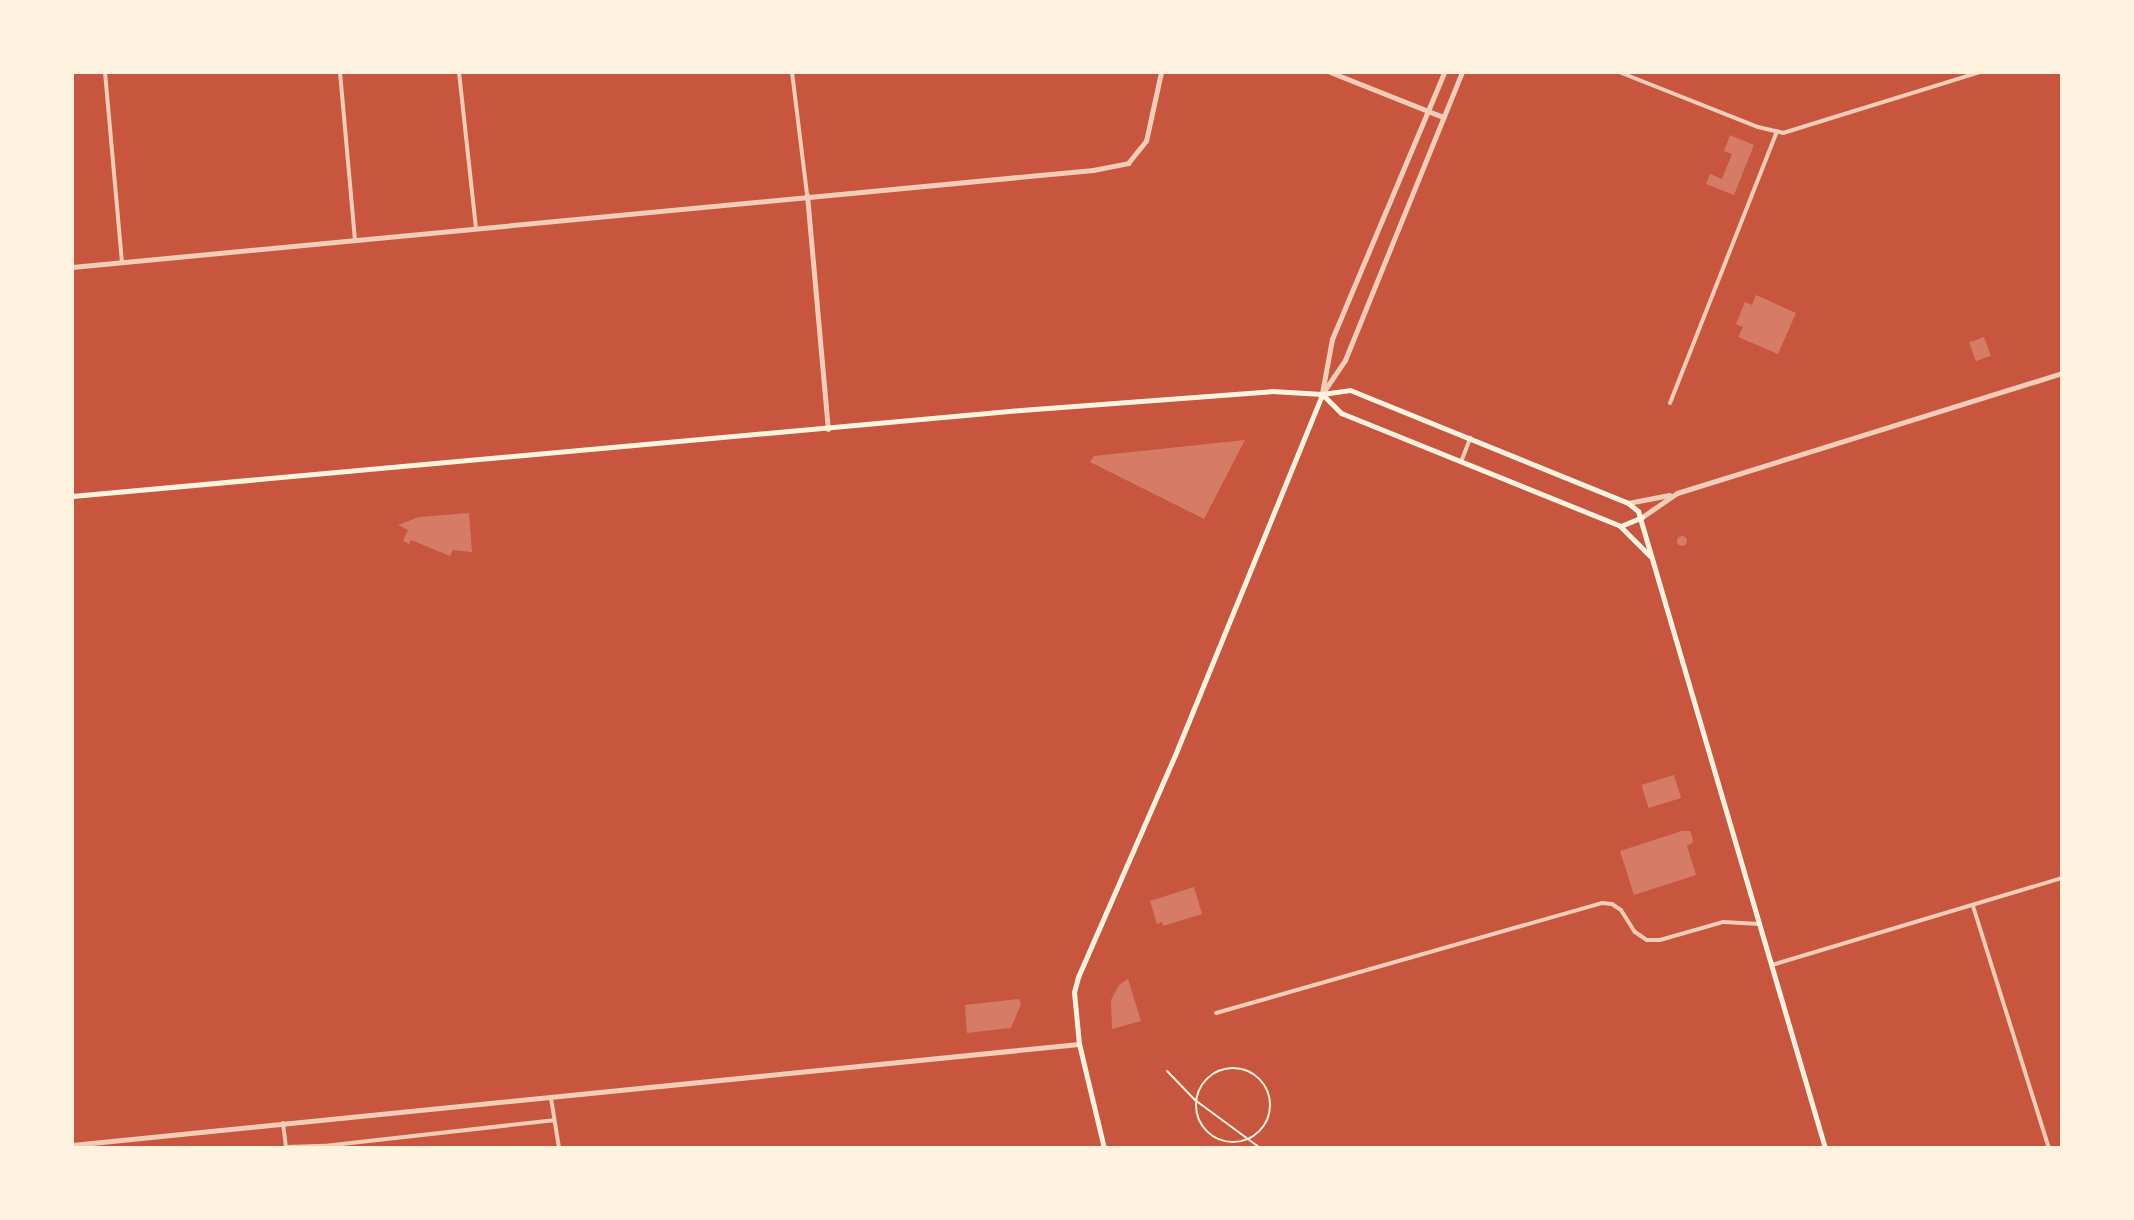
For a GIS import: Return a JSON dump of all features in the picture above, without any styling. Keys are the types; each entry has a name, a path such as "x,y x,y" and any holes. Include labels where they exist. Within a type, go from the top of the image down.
{"main road":[{"path":"72,496 1272,391 1322,394 1350,390 1628,503 1642,517 1651,557 1825,1148"},
{"path":"1322,394 1341,413 1620,526 1651,557"},
{"path":"1104,1148 1079,1044 1074,992 1078,977 1175,755 1322,394"},
{"path":"1620,526 1642,517"}],"street":[{"path":"105,72 122,262"},
{"path":"340,72 355,241"},
{"path":"459,72 476,229"},
{"path":"792,72 807,195 828,429"},
{"path":"72,267 1093,170 1128,163 1146,141 1161,72"},
{"path":"1330,72 1443,117"},
{"path":"1322,394 1332,339 1444,72"},
{"path":"1322,394 1345,360 1462,72"},
{"path":"1619,72 1758,127 1783,133 1980,72"},
{"path":"1670,403 1777,131"},
{"path":"1628,503 1677,493 2062,373"},
{"path":"1461,462 1470,438"},
{"path":"1642,517 1677,493"},
{"path":"1772,965 2062,878"},
{"path":"1216,1013 1602,903 1612,904 1621,910 1635,932 1647,940 1660,940 1723,922 1760,924"},
{"path":"1972,905 2049,1148"},
{"path":"72,1145 1079,1044"},
{"path":"551,1098 559,1148"},
{"path":"283,1123 286,1147 554,1120"}],"path":[{"path":"1220,1069 1249,1071 1267,1092 1270,1106 1267,1122 1247,1139 1231,1142 1216,1137 1196,1116 1195,1100 1202,1084 1220,1069"},
{"path":"1167,1071 1195,1100 1260,1148"}],"building":[{"path":"1730,135 1754,145 1734,195 1706,184 1710,174 1722,179 1732,154 1724,151"},
{"path":"1756,295 1796,313 1778,354 1738,337 1743,327 1736,324 1745,302 1752,305"},
{"path":"1984,337 1991,356 1976,361 1969,342"},
{"path":"1245,440 1204,519 1090,462 1094,456"},
{"path":"469,513 472,552 453,550 450,556 411,540 409,544 403,541 408,530 398,525 419,517"},
{"path":"1682,536 1687,541 1682,546 1677,541"},
{"path":"1674,775 1681,798 1649,808 1641,785"},
{"path":"1690,831 1692,836 1693,842 1687,846 1696,875 1634,895 1620,851"},
{"path":"1194,887 1202,914 1163,926 1162,922 1157,924 1150,901"},
{"path":"1128,979 1141,1021 1112,1029 1111,1000 1119,985"},
{"path":"1019,999 1021,1004 1011,1028 967,1033 965,1005"}]}
